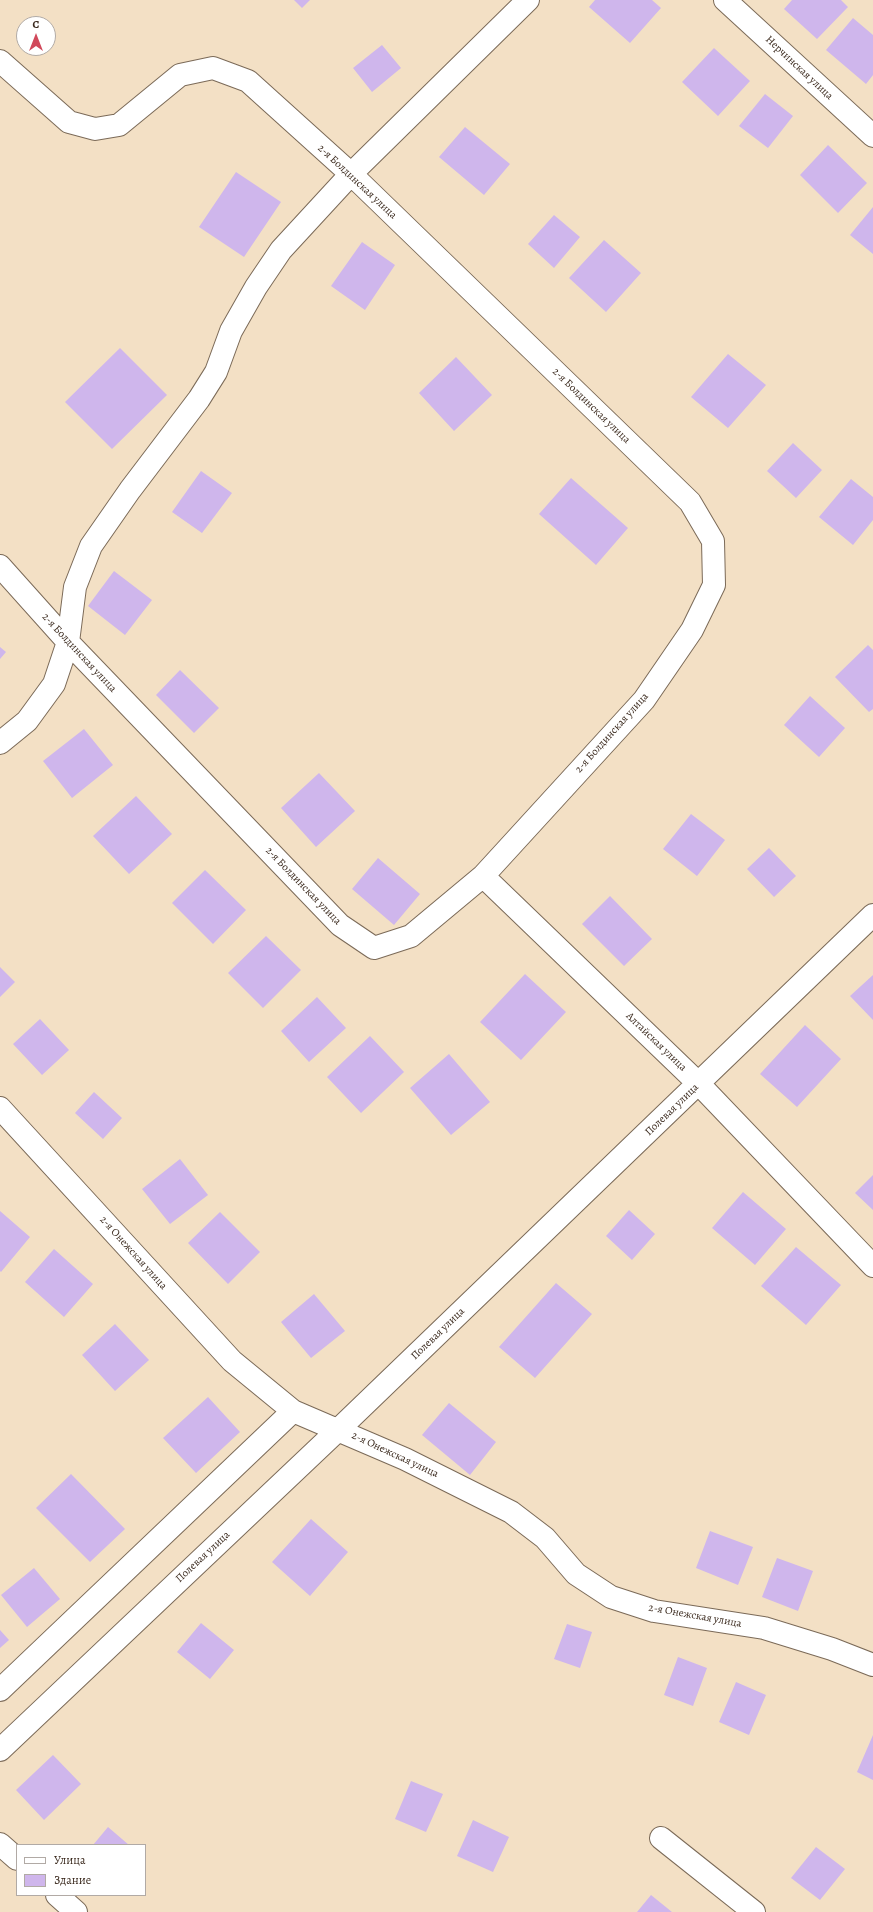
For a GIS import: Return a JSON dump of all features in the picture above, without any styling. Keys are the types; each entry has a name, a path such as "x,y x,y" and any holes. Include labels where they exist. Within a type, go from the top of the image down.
{"street":[{"path":"0,743 27,721 54,684 68,642 75,587 91,546 130,490 199,399 216,372 231,330 256,287 277,256 351,174 528,0"},
{"name":"Нерчинская улица","path":"725,0 873,136"},
{"name":"2-я Болдинская улица","path":"0,61 69,122 95,129 119,126 180,75 213,68 248,81 351,174 690,502 713,542 714,584 692,630 644,700 483,876 411,936 374,948 340,925 68,642 0,566"},
{"name":"Алтайская улица","path":"483,876 699,1084 873,1266"},
{"name":"Полевая улица","path":"0,1750 338,1430 873,915"},
{"name":"2-я Онежская улица","path":"0,1108 232,1361 293,1411 406,1459 510,1512 545,1538 576,1574 612,1597 654,1611 764,1628 832,1649 873,1665"},
{"path":"0,1690 293,1411"},
{"path":"661,1838 754,1912"},
{"path":"0,1844 16,1858"},
{"path":"58,1896 76,1912"}],"building":[{"path":"294,0 310,0 302,8"},
{"path":"595,0 652,0 661,8 630,43 589,7"},
{"path":"792,0 841,0 848,7 817,39 784,9"},
{"path":"853,18 873,35 873,75 866,84 826,50"},
{"path":"382,45 401,68 372,92 353,68"},
{"path":"714,48 750,81 718,116 682,82"},
{"path":"765,94 793,116 768,148 739,126"},
{"path":"465,127 510,164 484,195 439,157"},
{"path":"828,145 867,183 838,213 800,175"},
{"path":"236,172 281,202 244,257 199,227"},
{"path":"873,207 873,254 850,235"},
{"path":"554,215 580,237 554,268 528,244"},
{"path":"604,240 641,273 606,312 569,278"},
{"path":"362,242 395,265 365,310 331,286"},
{"path":"120,348 167,395 112,449 65,402"},
{"path":"728,354 766,385 728,428 691,397"},
{"path":"456,357 492,395 454,431 419,393"},
{"path":"793,443 822,470 796,498 767,471"},
{"path":"201,471 232,493 202,533 172,512"},
{"path":"571,478 628,528 596,565 539,514"},
{"path":"851,479 873,497 873,520 853,545 819,517"},
{"path":"114,571 152,600 125,635 88,606"},
{"path":"868,645 873,650 873,709 869,712 835,677"},
{"path":"0,647 6,652 0,659"},
{"path":"180,670 219,708 194,733 156,695"},
{"path":"810,696 845,728 819,757 784,725"},
{"path":"84,729 113,765 72,798 43,761"},
{"path":"319,773 355,811 316,847 281,808"},
{"path":"136,796 172,834 129,874 93,836"},
{"path":"691,814 725,840 697,876 663,849"},
{"path":"769,848 796,876 774,897 747,869"},
{"path":"378,858 420,894 394,925 352,889"},
{"path":"205,870 246,910 213,944 172,903"},
{"path":"610,896 652,939 624,966 582,924"},
{"path":"266,936 301,970 263,1008 228,973"},
{"path":"0,967 15,982 0,997"},
{"path":"525,974 566,1012 521,1060 480,1022"},
{"path":"873,975 873,1020 850,996"},
{"path":"317,997 346,1028 309,1062 281,1031"},
{"path":"40,1019 69,1050 42,1075 13,1044"},
{"path":"805,1025 841,1059 797,1107 760,1074"},
{"path":"370,1036 404,1072 361,1113 327,1077"},
{"path":"449,1054 490,1102 451,1135 410,1088"},
{"path":"94,1092 122,1118 103,1139 75,1113"},
{"path":"180,1159 208,1195 170,1224 142,1189"},
{"path":"873,1175 873,1210 855,1193"},
{"path":"743,1192 786,1229 755,1265 712,1228"},
{"path":"629,1210 655,1234 632,1260 606,1236"},
{"path":"0,1211 30,1237 1,1272 0,1271"},
{"path":"220,1212 260,1252 228,1284 188,1243"},
{"path":"796,1247 841,1285 806,1325 761,1286"},
{"path":"54,1249 93,1284 64,1317 25,1282"},
{"path":"556,1283 592,1314 535,1378 499,1347"},
{"path":"314,1294 345,1331 311,1358 281,1322"},
{"path":"115,1324 149,1360 115,1391 82,1355"},
{"path":"208,1397 240,1432 196,1473 163,1438"},
{"path":"449,1403 496,1442 470,1475 422,1435"},
{"path":"71,1474 125,1529 90,1562 36,1508"},
{"path":"311,1519 348,1552 310,1596 272,1562"},
{"path":"710,1531 753,1547 738,1585 696,1568"},
{"path":"777,1558 813,1571 798,1611 762,1597"},
{"path":"34,1568 60,1599 27,1627 1,1595"},
{"path":"201,1623 234,1650 210,1679 177,1652"},
{"path":"567,1624 592,1632 580,1668 554,1659"},
{"path":"0,1630 9,1640 0,1648"},
{"path":"678,1657 707,1668 693,1706 664,1695"},
{"path":"736,1682 766,1695 749,1735 719,1722"},
{"path":"873,1735 873,1780 857,1772"},
{"path":"53,1755 81,1784 44,1820 16,1790"},
{"path":"411,1781 443,1794 426,1832 395,1819"},
{"path":"473,1820 509,1837 493,1872 457,1856"},
{"path":"108,1827 128,1844 94,1844"},
{"path":"816,1847 845,1869 820,1900 791,1878"},
{"path":"651,1895 672,1912 637,1912"}]}
